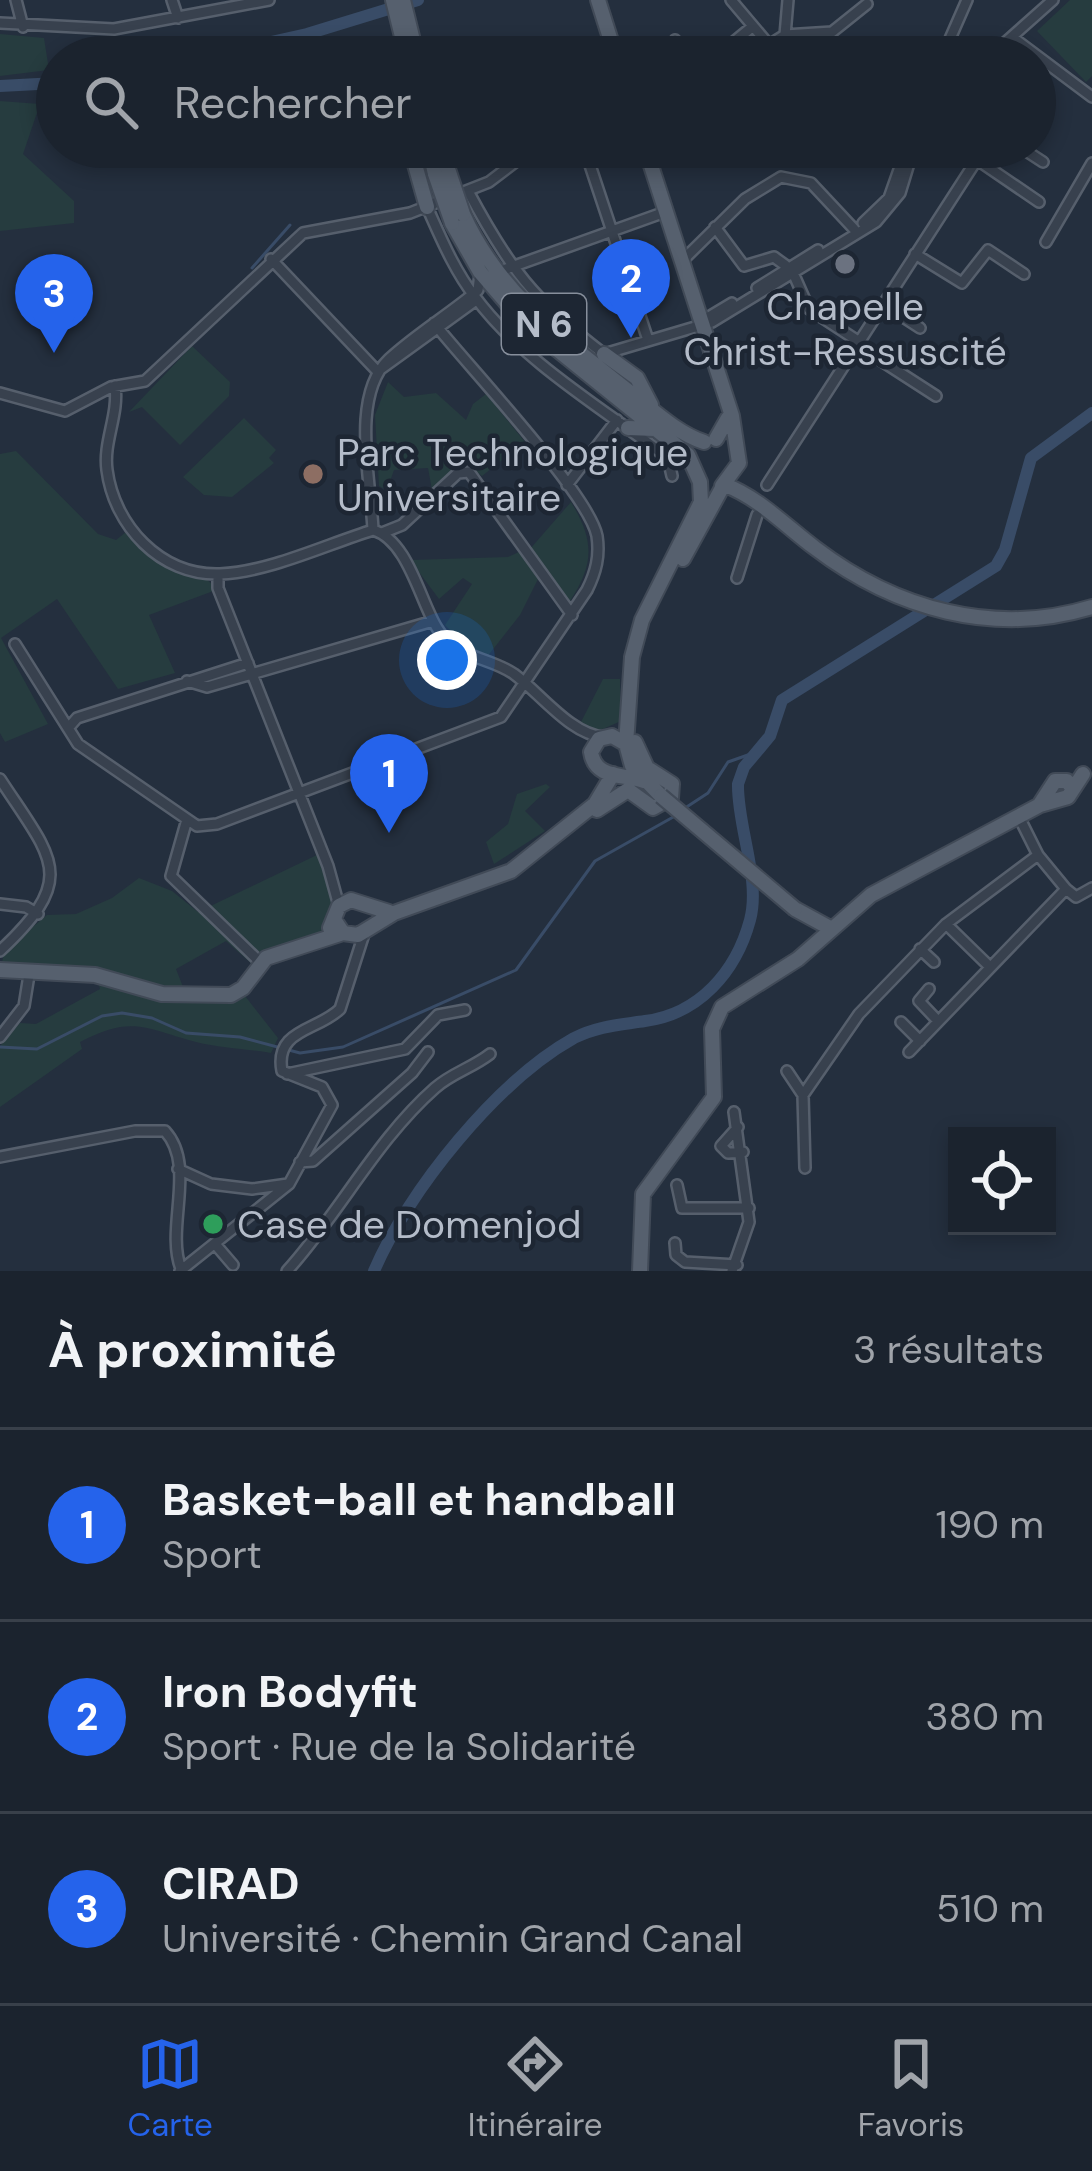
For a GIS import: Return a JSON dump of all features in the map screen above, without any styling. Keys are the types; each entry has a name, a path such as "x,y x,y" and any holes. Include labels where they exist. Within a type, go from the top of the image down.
{"main road":[{"path":"393,0 405,36"},
{"path":"403,0 408,36"},
{"path":"603,2 611,36"},
{"path":"416,168 427,207"},
{"name":"N 6","path":"439,168 480,272 548,344 691,459 700,482"},
{"name":"N 6","path":"441,168 441,172"},
{"path":"651,168 729,408 740,477 829,554"},
{"name":"N 6","path":"458,218 548,328 653,410 737,453"},
{"path":"604,354 637,378 653,410"},
{"path":"691,459 725,429 729,408"},
{"path":"622,424 660,430"},
{"path":"668,576 681,562 724,486 740,477"},
{"path":"821,926 644,782 628,751 634,641 700,502 700,482 724,486 829,554 926,600 1034,615 1092,603"},
{"path":"629,709 600,739 593,764 609,776 644,782"},
{"path":"350,922 490,882 621,792 633,790 658,808 671,798 672,784 641,760 629,709"},
{"path":"600,739 628,751"},
{"path":"563,832 595,804 628,751"},
{"path":"640,1271 645,1189 714,1097 715,1016 812,946 821,926 1055,794 1068,797 1069,784 1087,771"},
{"path":"0,970 95,975 162,994 222,996 243,988 261,963 316,941 368,907 394,913"}],"street":[{"path":"16,0 23,26"},
{"path":"172,0 178,18"},
{"path":"0,23 114,29 269,0"},
{"path":"731,0 758,36"},
{"path":"788,0 785,35 825,35 866,4"},
{"path":"951,36 967,0"},
{"path":"1014,36 1053,0"},
{"path":"741,36 752,27"},
{"path":"1056,70 1092,97"},
{"path":"1046,242 1092,163"},
{"path":"0,393 64,411 115,386 151,377 271,259 315,227 386,219 427,207 511,168"},
{"path":"591,168 648,340"},
{"path":"790,273 889,198 902,168"},
{"path":"468,190 503,271 604,354 702,321 790,273 886,212 900,193 906,168"},
{"path":"768,485 970,168"},
{"path":"989,168 1040,202"},
{"path":"682,262 715,227 781,176 811,183 854,229"},
{"path":"942,179 957,187"},
{"path":"427,207 475,297 514,338 668,458 672,476"},
{"path":"503,271 665,212"},
{"path":"715,227 743,266 774,257 790,273 809,309 936,396"},
{"path":"915,254 959,282 966,282 988,250 1024,274"},
{"path":"271,259 380,370"},
{"path":"480,272 475,297 380,370 368,406 377,531 422,592 433,621 457,650 525,682 600,739"},
{"path":"883,304 920,328"},
{"path":"15,644 88,753 157,794 186,823 217,824 501,717 572,615 595,574 598,555 590,518 567,485 437,326"},
{"path":"115,386 106,465 117,510 135,536 162,558 218,574 402,524 463,470 475,476 572,615"},
{"path":"567,485 622,424"},
{"path":"737,578 757,514"},
{"path":"0,1157 158,1129 175,1145 175,1245 181,1270 289,1184 332,1101 322,1088 287,1074 280,1059 285,1044 340,1010 358,955 300,790 218,588 218,574"},
{"path":"70,726 77,718 187,681 433,621"},
{"path":"0,779 48,860 50,884 38,914 0,951"},
{"path":"1019,818 1038,855 1066,889 1076,897 1092,888"},
{"path":"186,823 171,876 189,901 224,921 245,953 261,963"},
{"path":"803,1095 859,1014 920,949 1038,855"},
{"path":"909,1052 1066,889"},
{"path":"1033,899 1044,912"},
{"path":"975,901 988,913"},
{"path":"0,904 26,907 38,914"},
{"path":"946,924 990,967"},
{"path":"920,949 934,962"},
{"path":"0,1037 19,1015 28,975"},
{"path":"929,989 919,1001 938,1021"},
{"path":"287,1074 405,1049 438,1015 465,1010"},
{"path":"901,1022 920,1040"},
{"path":"300,1162 313,1161 412,1073 428,1052"},
{"path":"287,1271 314,1241 327,1214 434,1088 490,1054"},
{"path":"787,1071 803,1095 806,1168"},
{"path":"675,1243 676,1255 685,1262 735,1268 747,1235 749,1208 734,1112"},
{"path":"737,1127 722,1146 728,1153 743,1152"},
{"path":"178,1169 211,1184 252,1189 289,1184"},
{"path":"677,1185 676,1202 682,1208 749,1208"},
{"path":"215,1244 233,1265"}],"green space":[{"path":"1070,0 1092,0 1092,76 1086,82 1056,51 1056,36 1042,36 1037,31"},
{"path":"0,34 36,37 36,72 0,76"},
{"path":"0,101 36,104 23,154 74,201 74,223 0,231"},
{"path":"192,346 230,382 229,396 180,445 142,407 129,412"},
{"path":"388,382 404,397 436,393 466,420 473,404 486,394 525,442 482,476 465,462 432,490 428,468 394,470 387,490 379,486 375,415"},
{"path":"244,418 276,450 269,458 274,463 232,497 204,495 183,477"},
{"path":"16,451 98,534 116,540 126,532 198,572 216,590 149,615 175,673 118,689 57,599 1,638 48,724 5,742 0,733 0,454"},
{"path":"571,502 584,528 588,552 584,575 570,601 530,549"},
{"path":"521,551 539,577 520,615 487,657 467,647 445,625 472,584 463,578 439,599 410,560 508,557"},
{"path":"603,679 620,679 621,721 596,732 581,722"},
{"path":"546,784 550,787 525,811 545,831 494,864 486,842 508,824 517,794"},
{"path":"319,854 333,902 325,930 253,965 226,941 176,969 185,992 111,971 2,962 5,950 47,915 76,914 112,898 139,878 172,891 198,912"},
{"path":"98,982 189,1003 245,996 278,1038 271,1053 205,1044 138,1027 113,1029 80,1042 82,1049 0,1107 0,1046 20,1023 36,1024 100,989"}],"waterway":[{"path":"298,36 418,0"},
{"path":"0,86 36,84"},
{"path":"252,268 290,225"},
{"path":"374,1271 432,1173 515,1081 583,1034 682,1010 725,973 744,939 753,904 738,784 744,767 770,736 782,700 996,566 1005,550 1031,458 1092,413"},
{"path":"682,810 708,793 728,762 762,750"},
{"path":"0,1047 37,1049 102,1016 122,1013 152,1018 186,1033 240,1037 300,1053 343,1047 516,970 595,861 675,816"}],"place":[{"name":"Chapelle Christ-Ressuscité","path":"845,264"},
{"name":"Iron Bodyfit","path":"631,338"},
{"name":"CIRAD","path":"54,353"},
{"name":"Parc Technologique Universitaire","path":"313,474"},
{"name":"Basket-ball et handball","path":"389,833"},
{"name":"Case de Domenjod","path":"213,1224"}]}
